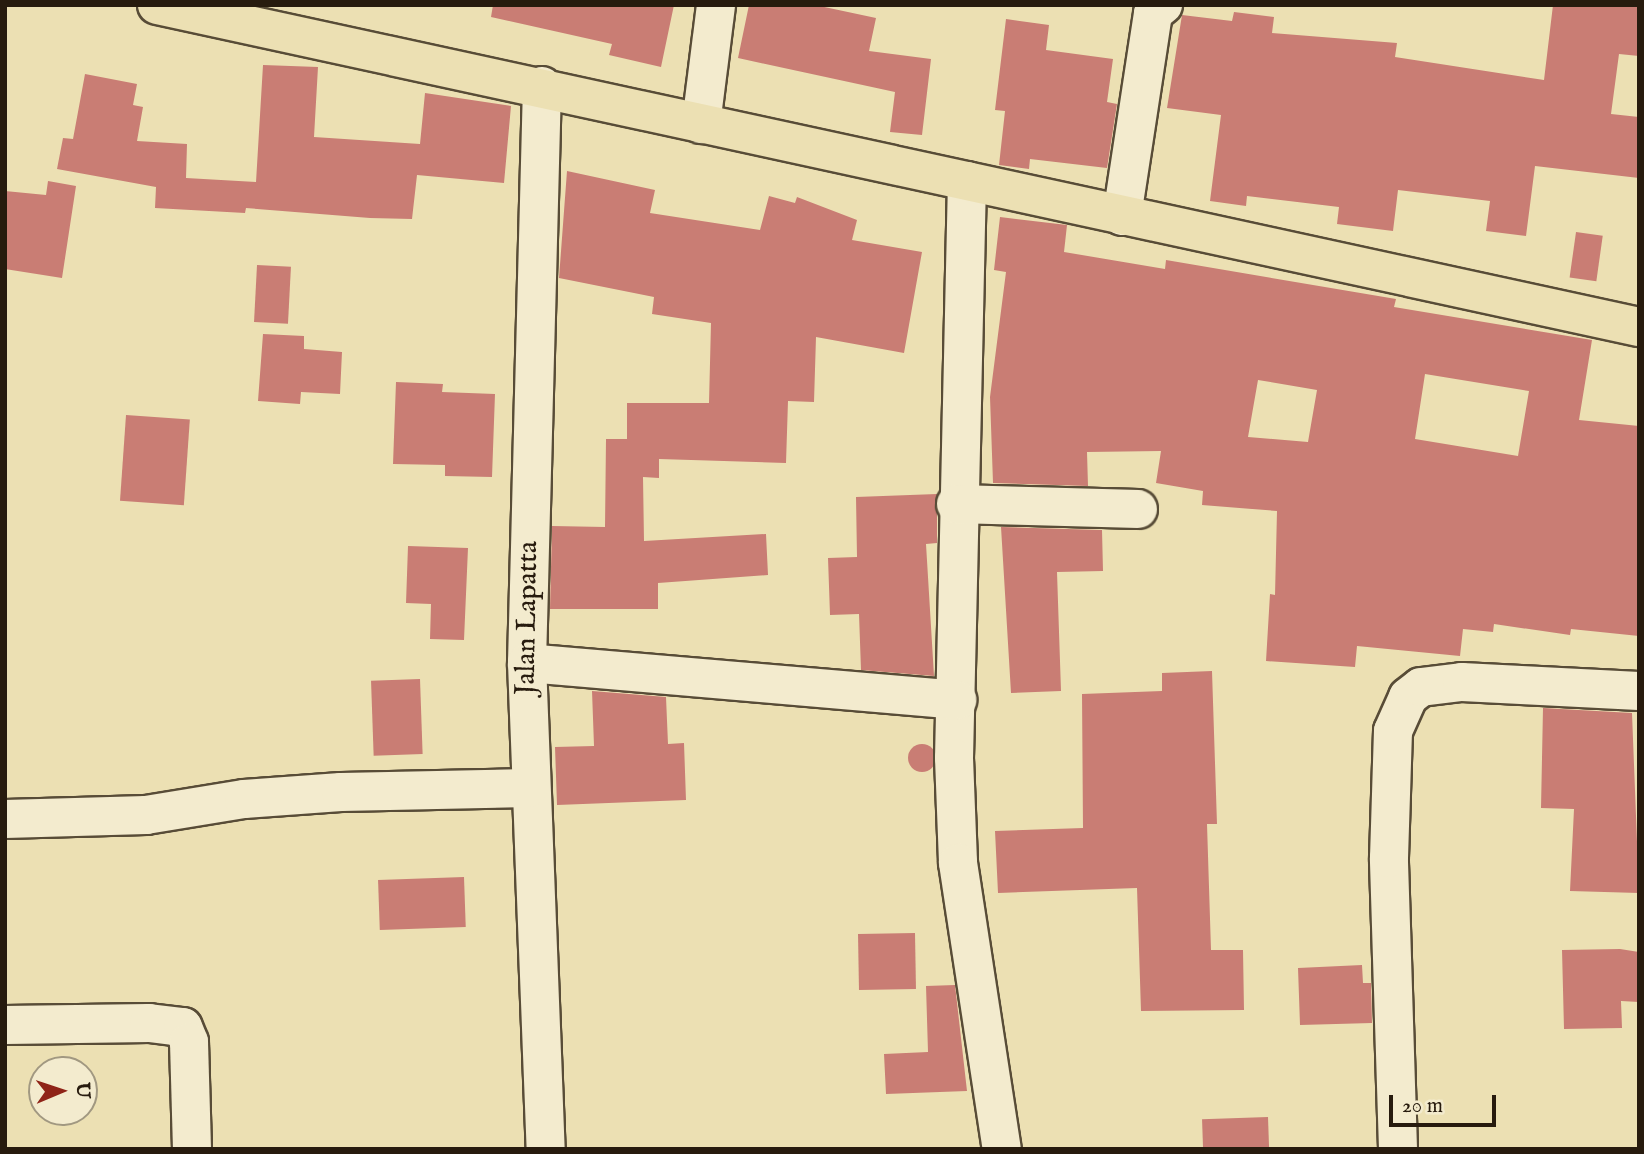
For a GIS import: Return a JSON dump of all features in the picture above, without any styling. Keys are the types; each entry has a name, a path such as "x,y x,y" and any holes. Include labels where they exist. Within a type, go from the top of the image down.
{"main road":[{"path":"157,5 542,86 701,124 1639,327"}],"street":[{"path":"701,124 716,5"},
{"path":"1122,216 1153,13 1163,5"},
{"name":"Jalan Lapatta","path":"542,86 527,663 528,788 546,1149"},
{"path":"967,181 956,504 957,700 954,758 958,863 1002,1149"},
{"path":"956,504 1138,509"},
{"path":"527,663 957,700"},
{"path":"1398,1149 1389,858 1393,731 1408,697 1421,687 1462,681 1639,691"},
{"path":"5,819 146,816 244,799 341,792 528,788"},
{"path":"5,1025 149,1023 183,1027 189,1042 192,1149"}],"building":[{"path":"493,5 674,5 661,67 609,55 612,44 491,17"},
{"path":"749,5 815,5 876,18 869,51 931,59 922,135 890,132 895,92 738,58"},
{"path":"1553,5 1639,5 1639,56 1619,54 1611,114 1639,117 1639,178 1535,166 1526,236 1486,231 1490,201 1398,190 1393,231 1337,224 1339,207 1247,196 1246,206 1210,201 1221,115 1167,108 1182,15 1232,21 1234,12 1274,17 1272,33 1397,43 1395,57 1544,80"},
{"path":"1006,19 1049,25 1046,50 1113,59 1107,102 1117,104 1107,168 1030,159 1029,169 999,165 1005,111 995,110"},
{"path":"263,65 318,67 314,137 420,144 425,93 511,106 504,183 417,175 412,219 370,218 246,208 245,213 155,208 156,187 57,169 63,138 73,139 85,74 137,84 133,105 143,107 137,141 187,144 186,178 256,182"},
{"path":"567,171 655,190 650,213 760,230 769,196 795,203 797,197 857,220 852,240 922,252 904,353 816,337 814,402 788,401 786,463 659,459 659,478 643,477 644,541 766,534 768,575 658,583 658,609 550,609 552,526 605,527 606,439 627,439 627,403 709,403 711,323 652,314 654,297 559,278"},
{"path":"48,181 76,186 62,278 5,269 5,191 46,195"},
{"path":"1000,217 1067,225 1064,252 1165,269 1166,260 1396,299 1394,307 1592,340 1579,420 1639,426 1639,636 1571,629 1570,635 1494,624 1493,632 1463,629 1460,656 1357,646 1355,667 1266,661 1270,594 1275,595 1277,511 1202,505 1203,491 1156,483 1161,451 1087,452 1088,486 993,483 990,397 1006,272 994,270","holes":["1425,374 1529,391 1518,456 1415,439","1258,380 1317,390 1308,442 1248,437"]},
{"path":"1576,232 1603,236 1596,281 1570,278"},
{"path":"257,265 291,267 288,324 254,322"},
{"path":"263,334 304,336 304,349 342,352 340,394 301,392 300,404 258,401"},
{"path":"396,382 443,384 442,392 495,394 492,477 445,476 445,465 393,464"},
{"path":"126,415 190,419 184,505 120,501"},
{"path":"937,494 937,543 926,544 934,676 861,670 859,614 830,615 828,558 857,557 856,497"},
{"path":"1001,527 1102,530 1103,571 1057,572 1061,691 1011,693"},
{"path":"408,546 468,548 464,640 430,639 431,604 406,603"},
{"path":"1212,671 1217,824 1207,824 1211,950 1243,950 1244,1010 1141,1011 1137,888 998,893 995,831 1083,828 1082,694 1162,691 1162,673"},
{"path":"420,679 423,754 374,756 371,681"},
{"path":"592,691 666,697 668,744 684,743 686,800 557,805 555,747 594,746"},
{"path":"1543,708 1632,713 1639,893 1570,891 1574,809 1541,808"},
{"path":"922,744 932,748 936,758 932,768 922,772 912,768 908,758 912,748"},
{"path":"464,877 466,927 380,930 378,880"},
{"path":"915,933 916,989 859,990 858,934"},
{"path":"1620,949 1639,952 1639,1002 1621,1001 1622,1028 1564,1029 1562,950"},
{"path":"1362,965 1363,983 1371,983 1372,1023 1300,1025 1298,968"},
{"path":"955,985 967,1091 886,1094 884,1054 928,1052 926,986"},
{"path":"1268,1117 1269,1149 1203,1149 1202,1119"}]}
